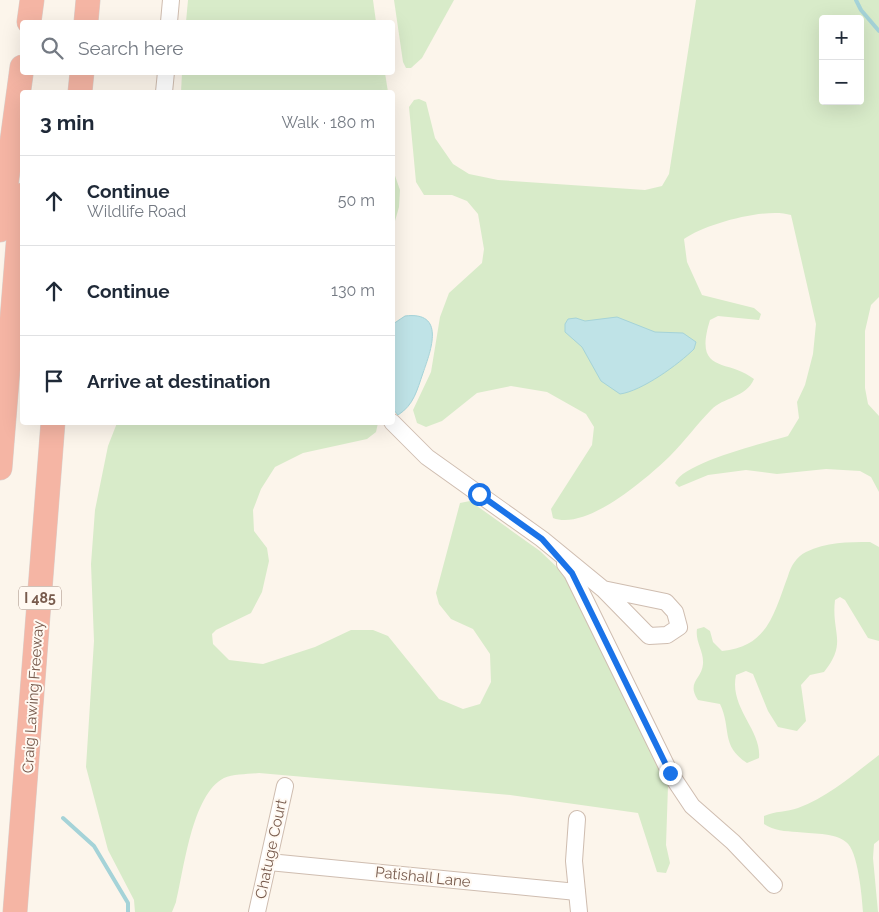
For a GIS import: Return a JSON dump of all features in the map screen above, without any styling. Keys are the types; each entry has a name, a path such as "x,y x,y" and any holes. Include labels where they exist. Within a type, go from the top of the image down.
{"highway":[{"path":"29,20 32,0"},
{"path":"35,20 36,0"},
{"path":"86,20 88,0"},
{"path":"0,230 21,75"},
{"path":"31,90 32,75"},
{"path":"80,90 82,75"},
{"path":"0,468 20,220"},
{"name":"Craig Lawing Freeway","path":"15,912 53,425"}],"street":[{"path":"170,20 171,0"},
{"path":"164,90 166,75"},
{"path":"395,425 427,457 495,504 603,589"},
{"path":"554,551 572,573 670,773 692,806 733,842 774,885"},
{"name":"Chatuge Court","path":"257,912 284,786"},
{"path":"576,819 574,861 579,912"},
{"name":"Patishall Lane","path":"269,862 577,892"}],"green space":[{"path":"188,0 373,0 376,20 186,20"},
{"path":"394,0 454,0 422,58 411,68 406,68 403,62"},
{"path":"696,0 879,0 879,297 871,305 865,331 865,388 868,404 879,416 879,492 871,477 860,471 826,469 777,474 746,470 708,475 679,487 675,483 681,475 709,461 726,454 788,436 799,418 797,402 805,385 813,354 816,324 791,215 780,213 736,218 706,228 684,239 687,262 702,295 754,308 761,314 759,320 718,316 710,320 706,337 706,349 710,357 716,362 754,379 746,390 711,410 660,466 647,477 599,510 582,517 567,520 553,518 551,509 592,445 594,427 586,414 547,392 511,386 477,393 442,421 426,427 417,423 413,410 431,372 440,317 449,293 482,263 484,249 478,214 467,201 452,195 424,195 416,182 409,107 414,100 419,99 426,102 435,138 453,164 469,174 498,180 645,190 662,186 669,174"},
{"path":"182,75 385,75 388,90 181,90"},
{"path":"395,176 400,190 399,207 395,221"},
{"path":"116,425 378,425 376,432 367,439 303,453 275,467 261,489 253,510 254,531 267,548 269,561 262,592 251,613 216,630 212,634 213,644 229,660 263,664 315,647 351,630 373,630 388,636 439,699 463,709 480,704 491,682 490,654 473,629 451,619 439,604 436,593 460,503 470,501 540,551 561,571 584,611 668,786 666,845 670,863 666,873 657,872 638,813 510,795 259,773 224,778 213,787 204,800 191,834 176,902 172,912 135,912 134,900 108,850 86,767 94,641 91,564 95,510 108,446"},
{"path":"870,542 879,547 879,641 868,638 845,600 840,597 835,600 837,645 835,653 824,672 810,675 801,685 806,721 797,731 778,727 768,711 753,674 746,671 736,675 735,687 737,698 759,748 759,758 747,763 733,750 720,704 698,700 695,694 694,685 703,664 697,638 697,629 704,627 710,631 713,642 722,651 750,643 767,626 794,562 799,556 829,544"},
{"path":"879,755 879,840 874,844 873,858 878,912 863,912 854,854 846,842 835,836 776,829 764,824 764,816 798,808 820,798"}],"water":[{"path":"405,316 418,316 426,320 431,326 432,334 432,344 417,391 408,407 398,415 395,411 395,323"},
{"path":"617,317 655,332 683,333 696,342 694,349 670,369 649,382 639,388 620,394 601,381 582,347 565,332 565,324 568,319 576,318 585,321"}],"waterway":[{"path":"856,0 861,10 879,31"},
{"path":"63,818 94,846 128,903 128,912"}],"route":[{"path":"479,494 542,539 572,573 670,773"}]}
